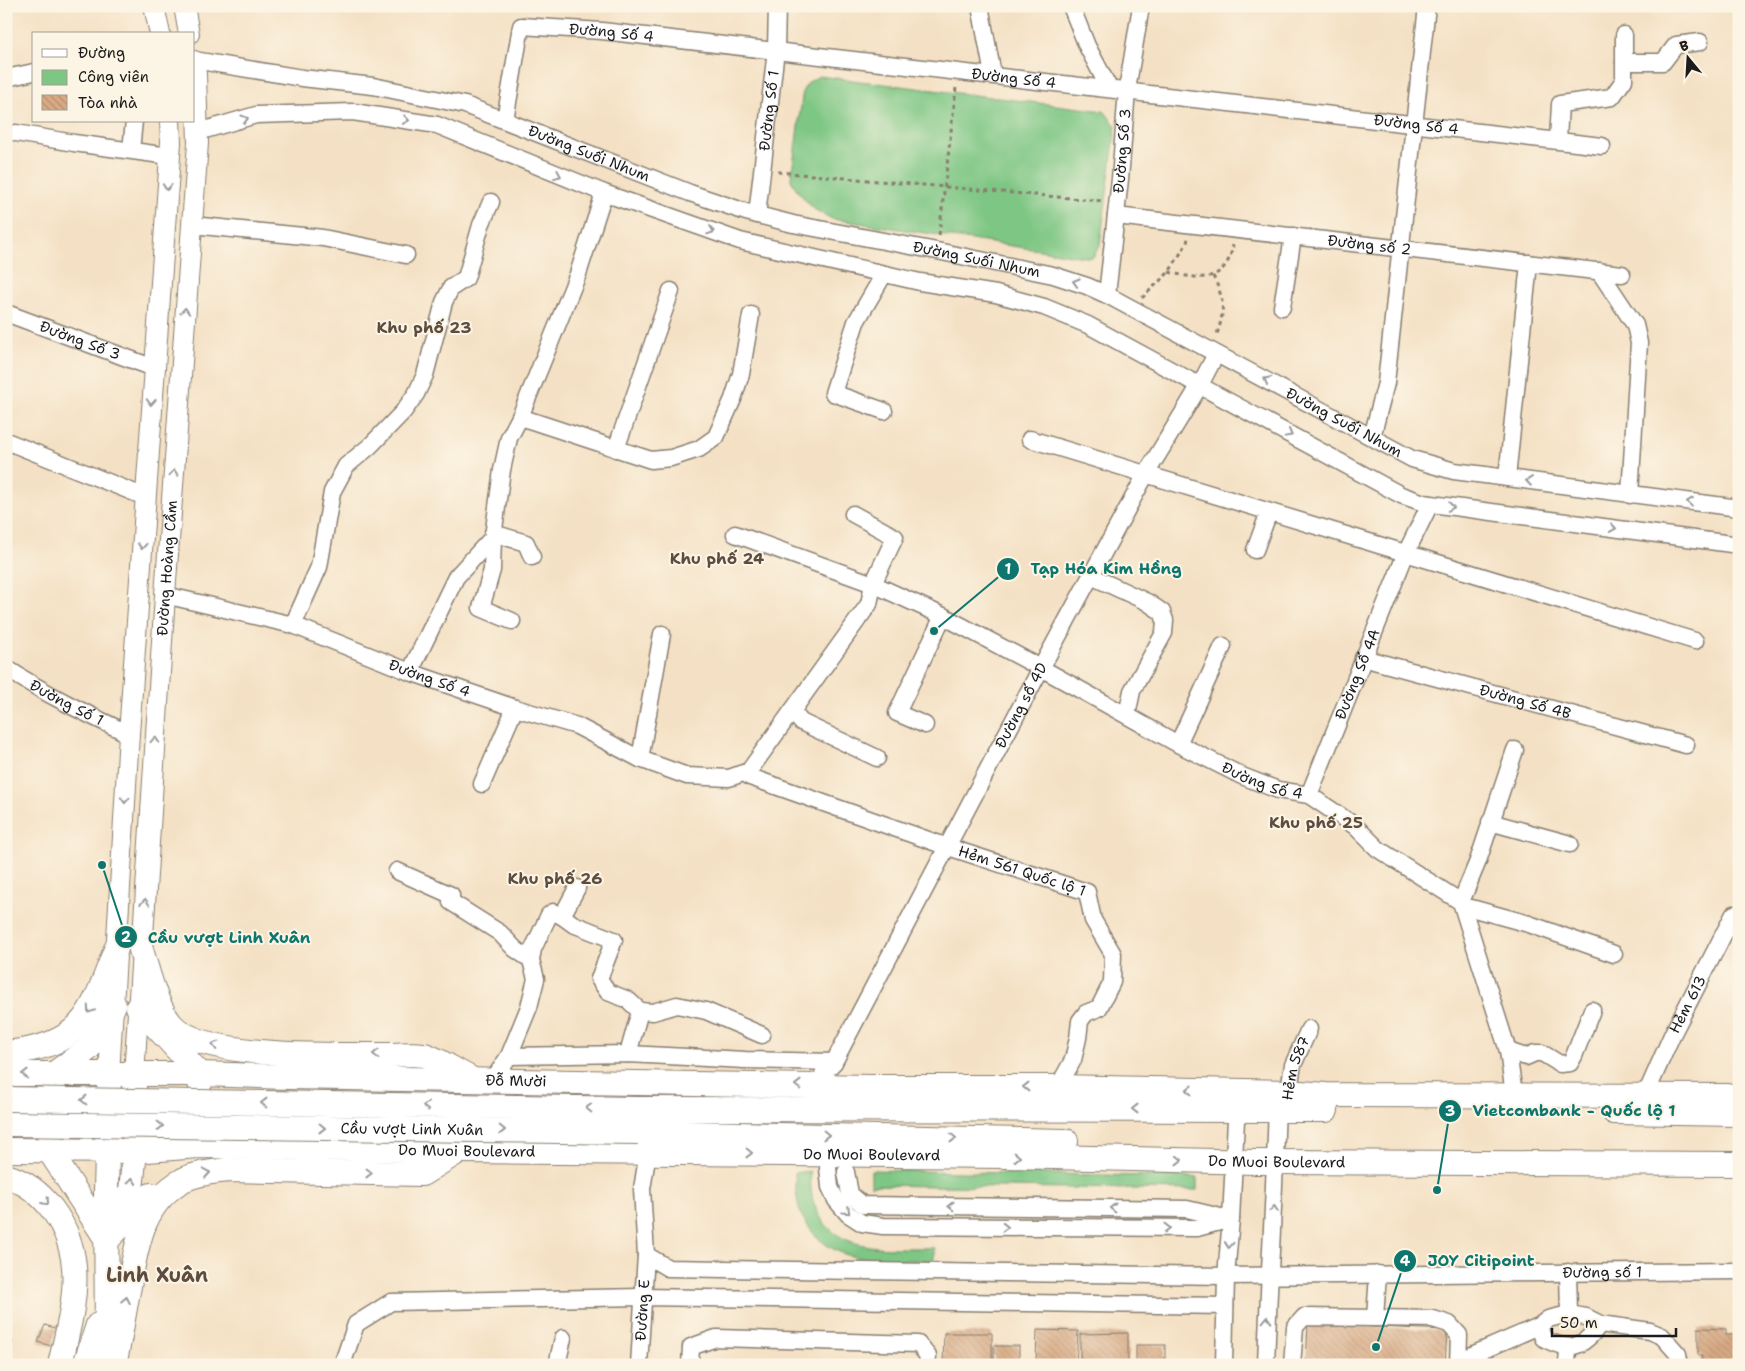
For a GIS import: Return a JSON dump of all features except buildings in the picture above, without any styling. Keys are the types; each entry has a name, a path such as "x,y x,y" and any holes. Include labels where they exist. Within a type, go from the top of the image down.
{"highway":[{"path":"6,1053 45,1046 60,1040 81,1023 96,1001 116,949"},
{"path":"141,950 164,1013 173,1026 198,1040 229,1049 264,1052 425,1055 483,1080"},
{"path":"107,1240 49,1150 54,1074 88,1048 100,1035 114,1006"},
{"path":"107,1240 198,1146 200,1074 138,1007"},
{"path":"6,1074 134,1075 135,1151 131,1190 107,1240"},
{"name":"Đỗ Mười","path":"134,1075 200,1074 288,1078 1058,1087"},
{"path":"101,1365 107,1343 109,1075"},
{"path":"596,1082 766,1110"},
{"name":"Do Muoi Boulevard","path":"1058,1087 1237,1100"},
{"name":"Do Muoi Boulevard","path":"1282,1100 1326,1095 1739,1096"},
{"name":"Cầu vượt Linh Xuân","path":"6,1099 641,1131"},
{"name":"Do Muoi Boulevard","path":"6,1150 135,1151 198,1146 459,1151 641,1131 766,1110 1237,1100 1739,1114"},
{"name":"Cầu vượt Linh Xuân","path":"6,1124 641,1131"},
{"name":"Do Muoi Boulevard","path":"641,1131 752,1133 1234,1154"},
{"name":"Do Muoi Boulevard","path":"641,1131 1006,1156 1739,1150"},
{"path":"114,1365 138,1238 153,1208 184,1180 203,1174 228,1170 422,1174 459,1151"},
{"name":"Do Muoi Boulevard","path":"1276,1154 1739,1164"},
{"path":"6,1176 33,1188 46,1202 66,1231 74,1262 76,1282 60,1365"},
{"path":"85,1365 106,1304"}],"main road":[{"path":"154,6 160,32"},
{"path":"184,6 189,32"},
{"name":"Đường Hoàng Cầm","path":"134,1075 165,594 198,132 195,68"},
{"name":"Đường Hoàng Cầm","path":"109,1075 129,734 170,122"}],"street":[{"name":"Đường Số 1","path":"757,215 776,50 777,6"},
{"path":"980,6 994,74"},
{"path":"1071,6 1087,46 1109,88"},
{"name":"Đường Số 3","path":"1107,295 1117,209 1127,90 1141,6"},
{"path":"1372,437 1386,383 1427,6"},
{"name":"Đường Số 4","path":"505,120 520,26 602,30 1602,146"},
{"path":"1558,140 1560,104 1612,97 1624,80 1624,35"},
{"path":"1624,62 1663,62 1676,45 1700,42"},
{"name":"Đường Suối Nhum","path":"195,61 382,88 465,105 690,193 757,215 793,224 1053,275 1087,286 1412,459 1454,471 1739,508"},
{"path":"6,78 32,72"},
{"path":"198,132 256,115 354,112 437,125 604,193 740,241 920,282 996,294 1044,307 1088,325 1401,495 1430,504 1739,545"},
{"path":"132,150 134,122"},
{"path":"16,133 169,156"},
{"path":"512,621 481,608 492,570 493,535 502,470 509,438 520,417 578,274 604,193"},
{"path":"293,625 319,567 332,492 346,466 370,446 404,412 416,394 425,374 444,302 451,288 466,278 481,225 491,202"},
{"name":"Đường số 2","path":"1117,209 1191,224 1622,274"},
{"path":"192,225 323,238 406,255"},
{"path":"1282,307 1293,236"},
{"path":"1507,478 1529,263"},
{"path":"1599,271 1635,325 1639,343 1630,495"},
{"path":"884,274 856,322 832,393 884,411"},
{"path":"616,449 670,291"},
{"name":"Đường Số 3","path":"6,313 154,368"},
{"path":"520,417 651,460 671,458 700,449 716,437 733,399 741,374 751,315"},
{"name":"Đường số 4D","path":"628,1054 745,1060 833,1069 1041,668 1146,474 1200,385 1214,352"},
{"path":"1030,440 1695,641"},
{"path":"6,441 145,497"},
{"name":"Đường Số 4A","path":"1309,795 1406,553 1430,504"},
{"path":"1254,550 1269,512"},
{"path":"853,514 895,537 873,584 869,604 749,771 750,777 948,847"},
{"name":"Đường Số 4","path":"735,534 873,584 943,616 1178,744 1242,776 1278,790 1309,795 1355,826 1378,849 1463,906"},
{"path":"493,535 526,543 532,557"},
{"path":"410,672 456,577 493,535"},
{"path":"1091,576 1147,602 1162,612 1165,620 1164,633 1132,691 1127,715"},
{"name":"Đường Số 4","path":"165,594 293,625 410,672 515,708 577,726 640,759 687,776 729,778 749,771"},
{"path":"925,725 896,713 943,616"},
{"path":"640,759 662,634"},
{"path":"1178,744 1223,646"},
{"name":"Đường Số 4B","path":"1363,658 1686,745"},
{"name":"Đường Số 1","path":"6,668 27,682 129,734"},
{"path":"482,784 515,708"},
{"path":"792,712 801,722 877,758"},
{"path":"1514,1095 1508,1051 1463,906 1515,750"},
{"path":"1490,822 1570,844"},
{"name":"Hẻm 561 Quốc lộ 1","path":"948,847 1088,892 1093,920 1113,954 1112,982 1100,1008 1086,1013 1080,1021 1073,1060 1058,1087"},
{"path":"397,871 452,895 452,903 500,932 515,948 531,960"},
{"path":"562,916 577,888"},
{"path":"1463,906 1529,924 1614,954"},
{"path":"483,1080 509,1056 529,1007 536,980 531,960 533,949 548,915 553,912 572,924 614,940 599,979 608,992 628,1000 640,1010 653,1012 677,1005 706,1011 762,1035"},
{"name":"Hẻm 613","path":"1643,1096 1734,914"},
{"path":"509,1056 628,1054 640,1010"},
{"path":"1508,1051 1526,1057 1535,1053 1542,1053 1560,1064 1570,1063 1592,1010"},
{"name":"Hẻm 587","path":"1266,1365 1276,1154 1282,1100 1293,1065 1309,1029"},
{"path":"1224,1365 1226,1276 1237,1100"},
{"name":"Đường E","path":"639,1365 646,1255 641,1131"},
{"path":"828,1168 830,1187 836,1200 848,1214 862,1223 883,1226 1197,1228 1231,1219"},
{"path":"846,1172 850,1194 863,1205 1187,1209 1231,1219"},
{"name":"Đường số 1","path":"646,1255 668,1268 1226,1276 1739,1271"},
{"path":"1568,1272 1569,1314"},
{"path":"1375,1318 1378,1274"},
{"path":"342,1365 356,1324 391,1302 642,1297 1225,1306"},
{"path":"1292,1365 1295,1327 1304,1316 1433,1320 1449,1324 1459,1335 1458,1363 1539,1326 1548,1320 1569,1314 1586,1317 1600,1324 1650,1331 1662,1336 1678,1354 1680,1365"},
{"path":"1539,1326 1543,1338 1556,1345 1568,1348 1581,1344 1591,1337 1600,1324"},
{"path":"557,1365 563,1338"},
{"path":"690,1365 691,1347 716,1338 918,1344 928,1356 927,1365"},
{"path":"1567,1365 1568,1348"}],"path":[{"path":"937,251 958,70"},
{"path":"762,170 945,187 1117,209"},
{"path":"1131,309 1169,272 1187,243 1191,224"},
{"path":"1169,272 1191,278 1213,276 1223,270 1232,256 1234,229"},
{"path":"1213,276 1221,292 1224,310 1214,352"}],"green space":[{"path":"819,76 1104,111 1116,126 1100,245 1093,257 832,219 814,209 799,193 791,180 803,90 809,82"},
{"path":"871,1170 1192,1177 1197,1178 1197,1190 871,1185"},
{"path":"810,1171 813,1202 824,1222 836,1234 850,1241 866,1245 934,1248 934,1260 897,1261 861,1258 844,1254 828,1246 815,1234 803,1218 799,1207 795,1173"}],"place":[{"name":"Tạp Hóa Kim Hồng","path":"934,631"},
{"name":"Cầu vượt Linh Xuân","path":"102,865"},
{"name":"Vietcombank - Quốc lộ 1","path":"1437,1190"},
{"name":"JOY Citipoint","path":"1376,1347"}],"district":[{"name":"Khu phố 23","path":"424,327"},
{"name":"Khu phố 24","path":"717,558"},
{"name":"Khu phố 25","path":"1316,822"},
{"name":"Khu phố 26","path":"555,878"},
{"name":"Linh Xuân","path":"157,1275"}]}
